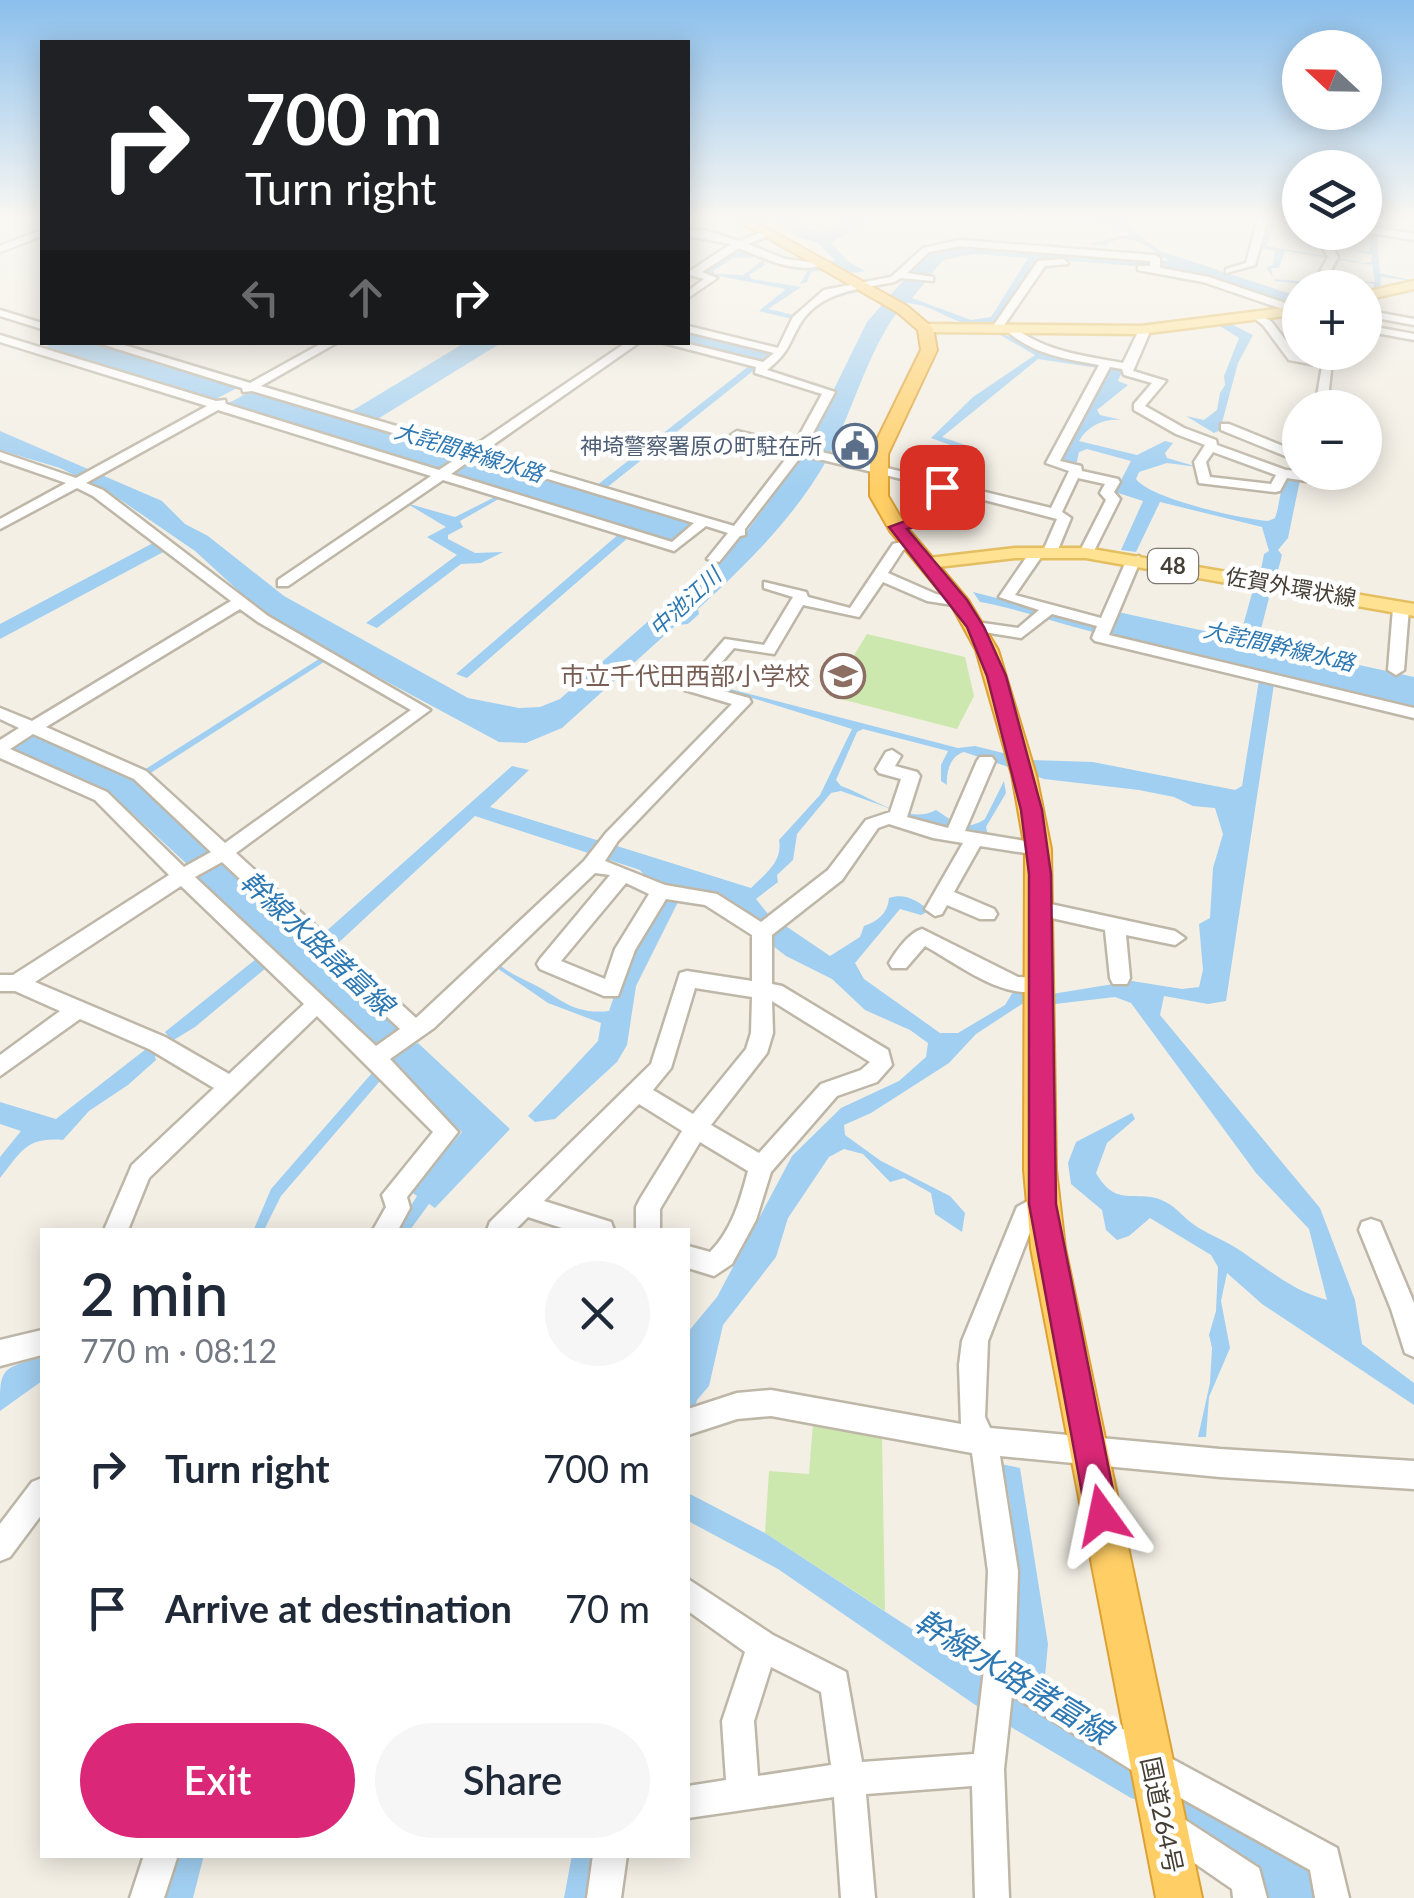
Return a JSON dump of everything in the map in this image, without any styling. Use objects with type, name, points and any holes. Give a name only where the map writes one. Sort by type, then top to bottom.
[{"type":"highway","points":[[876,470],[885,438],[929,350],[925,328],[904,311]]},
{"type":"highway","name":"国道264号","points":[[876,470],[879,496],[897,527],[976,627],[996,676],[1021,765],[1038,849],[1041,909],[1042,1204],[1179,1898]]},
{"type":"main road","points":[[925,328],[1141,330],[1282,314]]},
{"type":"main road","name":"佐賀外環状線","points":[[929,563],[1043,552],[1086,553],[1134,558],[1408,609]]},
{"type":"street","points":[[677,345],[759,365],[782,352],[796,320],[807,311]]},
{"type":"street","points":[[1014,311],[1003,329],[1028,342],[1105,366],[1127,367]]},
{"type":"street","points":[[0,313],[40,325]]},
{"type":"street","points":[[1382,316],[1414,322]]},
{"type":"street","points":[[1258,318],[1267,323],[1293,358],[1328,363],[1324,390]]},
{"type":"street","points":[[690,329],[782,352]]},
{"type":"street","points":[[1141,330],[1143,334],[1127,367],[1128,373],[1160,381],[1138,408],[1180,431],[1212,445],[1282,474],[1275,488],[1204,480],[1200,462],[1212,445],[1225,427],[1230,412]]},
{"type":"street","points":[[1382,331],[1414,337]]},
{"type":"street","points":[[0,338],[216,406],[452,466],[674,547],[704,521]]},
{"type":"street","points":[[36,350],[47,345]]},
{"type":"street","points":[[110,345],[740,532]]},
{"type":"street","points":[[0,525],[327,345]]},
{"type":"street","points":[[283,583],[630,345]]},
{"type":"street","points":[[714,559],[740,532],[798,451],[829,392],[758,371],[759,365]]},
{"type":"street","points":[[1055,513],[1076,469],[1052,463],[1105,366]]},
{"type":"street","points":[[1225,427],[1282,451]]},
{"type":"street","points":[[737,435],[1055,513],[1064,518],[1043,552],[1006,597],[1044,612],[1102,626]]},
{"type":"street","points":[[0,456],[75,482],[122,509],[240,602],[319,654],[422,710],[220,855],[9,983]]},
{"type":"street","points":[[1075,473],[1113,482],[1108,493],[1113,499],[1086,553]]},
{"type":"street","points":[[897,527],[916,522],[942,487]]},
{"type":"street","points":[[798,599],[854,614],[898,546],[910,544]]},
{"type":"street","points":[[1134,558],[1100,638],[1414,713]]},
{"type":"street","points":[[880,575],[932,598],[961,604]]},
{"type":"street","points":[[380,1055],[411,1033],[599,855],[743,702],[695,683],[730,642],[768,652],[801,595],[769,584]]},
{"type":"street","points":[[240,602],[1,747],[101,796],[188,873],[317,1004],[380,1055],[447,1132],[394,1195],[398,1208],[386,1228]]},
{"type":"street","points":[[1396,670],[1408,609]]},
{"type":"street","points":[[976,627],[1021,633],[1044,612]]},
{"type":"street","points":[[0,713],[140,774],[220,855],[411,1033]]},
{"type":"street","points":[[648,1228],[648,1207],[697,1126],[756,1052],[762,1033],[769,927],[835,875],[872,824],[898,814],[911,776],[885,768],[892,756]]},
{"type":"street","points":[[986,761],[939,902],[987,914]]},
{"type":"street","points":[[898,814],[932,832],[961,831],[1038,849]]},
{"type":"street","points":[[599,855],[623,872],[669,893],[710,899],[769,927]]},
{"type":"street","points":[[623,872],[547,964],[610,990],[625,949],[669,893]]},
{"type":"street","points":[[1041,909],[1175,938]]},
{"type":"street","points":[[1115,928],[1120,978]]},
{"type":"street","points":[[899,963],[922,936],[1039,993]]},
{"type":"street","points":[[968,984],[982,967]]},
{"type":"street","points":[[502,1228],[660,1068],[687,979],[776,992],[880,1056],[880,1065],[869,1076],[829,1090],[761,1166],[745,1216],[725,1256],[714,1264],[690,1257]]},
{"type":"street","points":[[9,983],[80,1008],[161,1045],[230,1086]]},
{"type":"street","points":[[117,1228],[140,1172],[317,1004]]},
{"type":"street","points":[[0,1067],[80,1008]]},
{"type":"street","points":[[637,1092],[761,1166]]},
{"type":"street","points":[[992,1898],[988,1769],[999,1670],[1002,1546],[988,1460],[972,1418],[975,1341],[1026,1216],[1042,1204]]},
{"type":"street","points":[[524,1205],[596,1228]]},
{"type":"street","points":[[1372,1230],[1409,1309],[1414,1344]]},
{"type":"street","points":[[0,1352],[40,1343]]},
{"type":"street","points":[[690,1421],[737,1406],[770,1403],[980,1440],[1089,1452],[1414,1475]]},
{"type":"street","points":[[0,1547],[38,1508]]},
{"type":"street","points":[[690,1595],[762,1646],[835,1683],[849,1779],[858,1898]]},
{"type":"street","points":[[743,1794],[738,1721],[762,1646]]},
{"type":"street","points":[[999,1670],[1152,1765],[1325,1860],[1332,1898]]},
{"type":"street","points":[[690,1802],[849,1779],[988,1769]]},
{"type":"street","points":[[1164,1822],[1247,1880],[1250,1898]]},
{"type":"street","points":[[147,1898],[160,1858]]},
{"type":"street","points":[[604,1898],[610,1858]]},
{"type":"green space","points":[[867,634],[965,657],[974,696],[957,729],[829,696]]},
{"type":"green space","points":[[813,1423],[882,1435],[885,1611],[765,1533],[769,1471],[809,1474]]},
{"type":"water","points":[[759,311],[775,311],[794,315],[792,319]]},
{"type":"water","name":"中池江川","points":[[877,311],[899,311],[872,356],[829,456],[770,538],[698,609],[699,614],[688,624],[676,625],[562,728],[526,743],[499,742],[315,643],[254,605],[195,551],[109,492],[60,468],[0,450],[0,431],[162,501],[185,524],[208,536],[284,596],[468,698],[519,708],[540,707],[560,699],[721,557],[747,531],[797,464],[867,322]]},
{"type":"water","points":[[934,311],[971,320],[1006,311],[997,323],[970,324]]},
{"type":"water","points":[[1233,325],[1253,335],[1238,363],[1220,430],[1214,433],[1186,416],[1204,420],[1217,410],[1224,376],[1239,338],[1220,326]]},
{"type":"water","points":[[690,332],[776,353],[762,363],[685,345],[690,345]]},
{"type":"water","points":[[995,332],[1100,365],[1098,368],[1038,359],[942,437],[977,449],[975,454],[931,438],[973,397],[1035,355]]},
{"type":"water","points":[[49,345],[98,345],[239,387],[212,401],[43,349]]},
{"type":"water","points":[[461,345],[498,345],[376,420],[350,412]]},
{"type":"water","points":[[750,365],[758,367],[605,489],[596,486]]},
{"type":"water","points":[[1111,366],[1123,369],[1118,381],[1128,385],[1097,410],[1100,415],[1122,420],[1097,424],[1079,441],[1137,455],[1165,441],[1173,443],[1165,453],[1167,458],[1198,467],[1167,463],[1139,472],[1136,479],[1159,494],[1197,507],[1268,521],[1275,518],[1282,490],[1298,490],[1288,538],[1278,550],[1282,555],[1277,574],[1287,579],[1260,575],[1264,554],[1269,551],[1262,527],[1160,502],[1136,552],[1121,550],[1143,501],[1115,492],[1131,461],[1087,449],[1079,452],[1076,465],[1059,460]]},
{"type":"water","points":[[253,390],[465,453],[441,470],[227,404]]},
{"type":"water","points":[[476,457],[695,522],[672,542],[451,473]]},
{"type":"water","points":[[502,497],[460,521],[463,527],[448,535],[448,539],[475,553],[503,552],[481,563],[461,564],[377,628],[366,623],[457,555],[427,537],[446,527],[406,503],[455,517]]},
{"type":"water","points":[[620,533],[630,536],[467,678],[456,674]]},
{"type":"water","points":[[155,542],[167,550],[0,639],[0,624]]},
{"type":"water","points":[[1254,586],[1271,590],[1259,637],[1241,633]]},
{"type":"water","points":[[973,592],[1111,627],[1118,612],[1414,677],[1414,706],[1108,635],[1096,628],[1093,632],[980,602]]},
{"type":"water","points":[[319,659],[324,662],[149,774],[144,770]]},
{"type":"water","points":[[645,667],[958,748],[975,746],[1031,760],[1093,762],[1235,790],[1242,786],[1259,680],[1274,684],[1226,1001],[1208,1004],[1164,996],[1160,1015],[1320,1208],[1355,1300],[1362,1344],[1414,1383],[1414,1405],[1262,1304],[1227,1273],[1221,1301],[1230,1348],[1209,1397],[1206,1437],[1198,1437],[1210,1383],[1209,1335],[1216,1311],[1218,1267],[1211,1255],[1150,1218],[1129,1236],[1117,1240],[1106,1230],[1102,1210],[1071,1184],[1068,1163],[1076,1142],[1132,1113],[1135,1119],[1107,1143],[1096,1173],[1104,1185],[1121,1195],[1148,1197],[1169,1204],[1198,1227],[1290,1284],[1327,1300],[1309,1229],[1256,1173],[1131,1003],[1115,997],[1055,1004],[1025,1002],[976,1034],[949,1063],[871,1113],[844,1125],[845,1135],[881,1161],[950,1196],[965,1213],[962,1232],[935,1214],[931,1193],[904,1178],[890,1182],[863,1154],[844,1149],[829,1157],[788,1218],[776,1257],[723,1325],[709,1386],[697,1400],[690,1424],[690,1330],[717,1297],[792,1156],[841,1108],[899,1081],[926,1057],[928,1043],[910,1030],[865,1010],[832,979],[786,956],[769,943],[772,932],[713,892],[677,891],[673,898],[678,902],[636,986],[627,1045],[617,1062],[555,1119],[535,1122],[528,1116],[598,1041],[601,1023],[548,1003],[494,966],[497,963],[576,1008],[609,1011],[630,950],[663,898],[640,870],[475,816],[336,945],[323,934],[512,766],[529,770],[490,807],[603,842],[612,850],[617,846],[751,888],[776,861],[779,840],[820,795],[852,729],[759,700],[641,671]],"holes":[[[863,729],[948,751],[941,765],[941,781],[947,785],[950,765],[964,752],[1044,779],[1139,790],[1174,797],[1193,806],[1215,808],[1223,834],[1213,868],[1210,918],[1199,924],[1203,970],[1199,987],[1182,989],[1132,981],[1052,994],[1013,992],[1005,1005],[958,1033],[940,1033],[864,979],[855,963],[900,909],[921,915],[929,911],[920,904],[905,897],[889,898],[884,912],[864,926],[860,937],[830,956],[768,914],[756,899],[778,882],[777,875],[793,860],[797,834],[831,793],[841,791],[886,807],[917,824],[936,828],[946,825],[988,836],[986,827],[1006,793],[1004,781],[985,819],[965,825],[936,810],[925,814],[901,812],[841,786],[836,780],[857,732]]]},
{"type":"water","points":[[32,732],[134,778],[402,1028],[399,1033],[412,1045],[418,1043],[510,1129],[435,1208],[429,1204],[411,1228],[396,1228],[417,1196],[410,1191],[462,1132],[387,1062],[393,1057],[380,1044],[373,1047],[197,876],[204,872],[189,866],[108,791],[9,748]]},
{"type":"water","points":[[256,959],[266,968],[195,1027],[154,1052],[156,1060],[89,1111],[63,1140],[41,1141],[26,1148],[0,1178],[0,1157],[21,1131],[0,1124],[0,1102],[56,1119],[146,1049],[151,1051],[169,1037],[165,1032]]},
{"type":"water","points":[[372,1073],[380,1081],[281,1196],[265,1228],[254,1228],[271,1189]]},
{"type":"water","points":[[40,1358],[40,1382],[0,1411],[2,1378],[18,1364]]},
{"type":"water","points":[[1001,1464],[1020,1468],[1048,1644],[1044,1687],[1008,1662],[1013,1537]]},
{"type":"water","points":[[690,1494],[765,1533],[985,1677],[1315,1868],[1320,1898],[1264,1898],[1177,1811],[1131,1798],[987,1713],[778,1569],[690,1522]]},
{"type":"water","points":[[172,1858],[203,1858],[193,1898],[158,1898]]},
{"type":"water","points":[[571,1858],[600,1858],[595,1898],[564,1898]]},
{"type":"place","name":"神埼警察署原の町駐在所","points":[[855,446]]},
{"type":"place","name":"市立千代田西部小学校","points":[[843,676]]},
{"type":"route","points":[[942,487],[916,522],[897,527],[976,627],[996,676],[1032,810],[1041,909],[1042,1204],[1102,1515]]},
{"type":"water label","name":"大詫間幹線水路","points":[[469,452]]},
{"type":"water label","name":"大詫間幹線水路","points":[[1279,646]]},
{"type":"water label","name":"幹線水路諸富線","points":[[317,943]]},
{"type":"water label","name":"幹線水路諸富線","points":[[1013,1677]]}]
